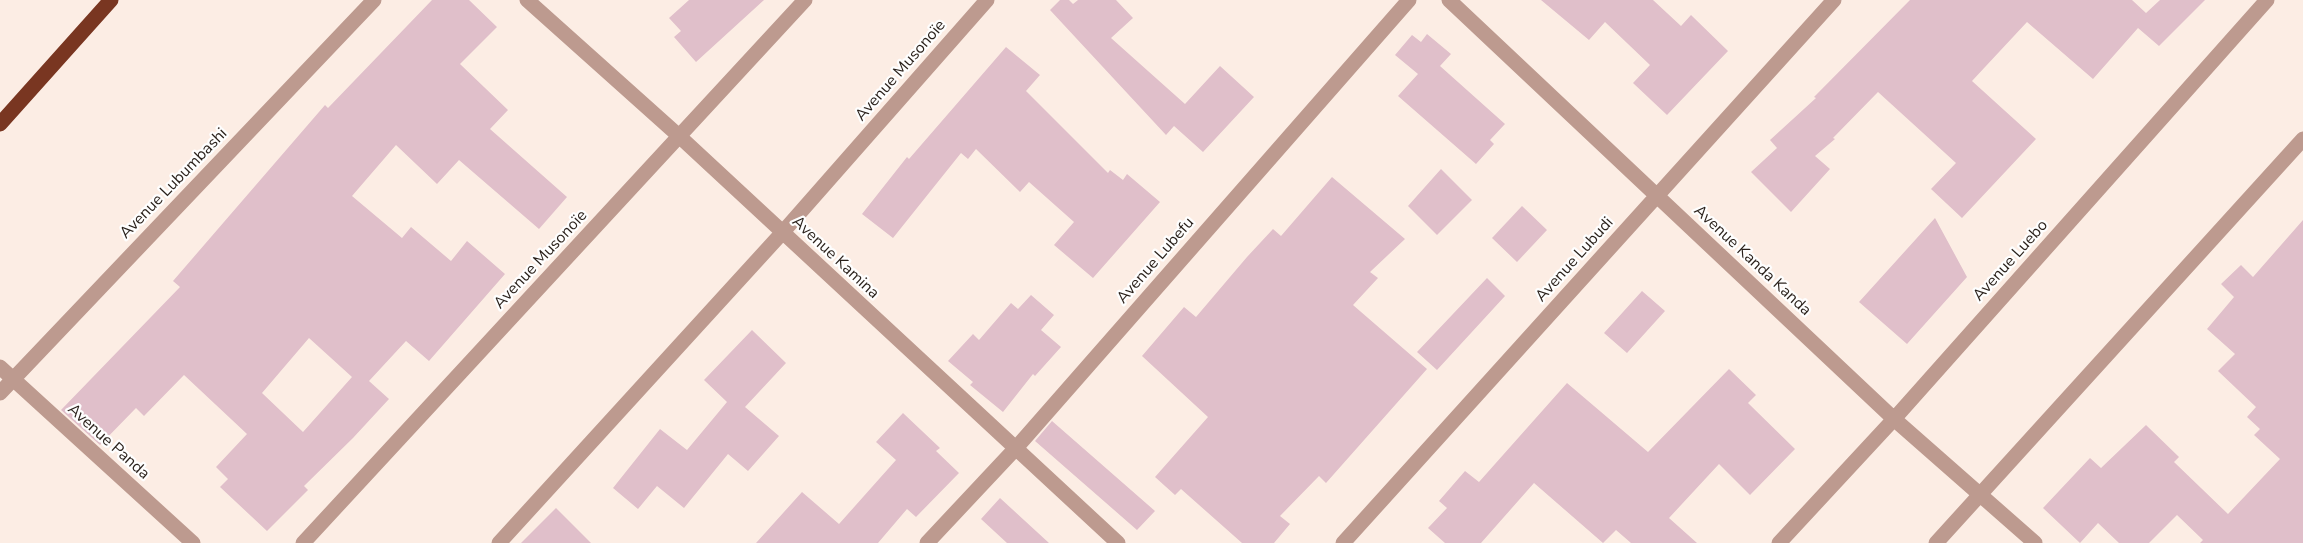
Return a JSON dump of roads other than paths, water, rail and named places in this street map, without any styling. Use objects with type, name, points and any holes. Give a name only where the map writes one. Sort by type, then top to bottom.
[{"type":"highway","points":[[0,124],[111,0]]},
{"type":"street","name":"Avenue Lubumbashi","points":[[0,393],[374,0]]},
{"type":"street","name":"Avenue Kamina","points":[[527,0],[679,136],[1118,543]]},
{"type":"street","name":"Avenue Musonoïe","points":[[303,543],[805,0]]},
{"type":"street","name":"Avenue Musonoïe","points":[[499,543],[782,233],[987,0]]},
{"type":"street","name":"Avenue Lubefu","points":[[927,543],[1016,448],[1409,0]]},
{"type":"street","name":"Avenue Kanda Kanda","points":[[1450,0],[1894,419],[2035,543]]},
{"type":"street","name":"Avenue Lubudi","points":[[1343,543],[1834,0]]},
{"type":"street","name":"Avenue Luebo","points":[[1779,543],[1894,419],[2267,0]]},
{"type":"street","points":[[1936,543],[2303,138]]},
{"type":"street","name":"Avenue Panda","points":[[0,367],[193,543]]}]
